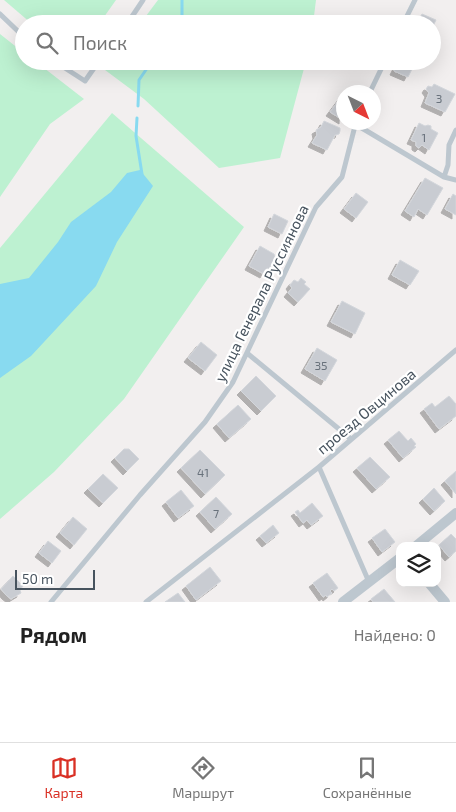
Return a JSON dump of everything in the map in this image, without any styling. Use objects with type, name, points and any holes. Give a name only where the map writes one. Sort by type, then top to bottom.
[{"type":"street","points":[[421,542],[456,512]]},
{"type":"street","points":[[343,602],[396,561]]},
{"type":"street","points":[[432,587],[445,602]]},
{"type":"lane","points":[[133,15],[143,0]]},
{"type":"lane","points":[[408,15],[415,0]]},
{"type":"lane","points":[[0,14],[15,28]]},
{"type":"lane","points":[[68,70],[85,81],[93,70]]},
{"type":"lane","points":[[374,85],[381,70]]},
{"type":"lane","name":"улица Генерала Руссиянова","points":[[51,602],[140,495],[205,422],[233,382],[316,207],[342,177],[354,130]]},
{"type":"lane","points":[[368,130],[444,176],[456,180]]},
{"type":"lane","points":[[444,176],[448,165],[449,145],[456,130]]},
{"type":"lane","name":"проезд Овцинова","points":[[370,582],[319,467],[456,350]]},
{"type":"lane","points":[[246,352],[351,439]]},
{"type":"lane","points":[[146,602],[319,467]]},
{"type":"green space","points":[[4,0],[116,0],[105,15],[22,15]]},
{"type":"green space","points":[[158,0],[316,0],[314,15],[147,15]]},
{"type":"green space","points":[[0,34],[15,46],[15,70],[47,70],[84,99],[50,124],[0,197]]},
{"type":"green space","points":[[105,70],[304,70],[280,158],[219,168],[144,99]]},
{"type":"green space","points":[[112,113],[244,227],[124,399],[54,472],[0,519],[0,248]]},
{"type":"water","points":[[140,170],[153,186],[117,242],[96,286],[31,356],[0,378],[0,284],[29,278],[58,242],[71,222],[111,192],[127,173]]},
{"type":"building","points":[[394,70],[412,70],[408,77]]},
{"type":"building","points":[[434,84],[455,94],[445,112],[425,103],[429,93],[426,89]]},
{"type":"building","points":[[336,104],[336,116],[330,112]]},
{"type":"building","points":[[324,121],[336,126],[336,130],[340,130],[327,150],[312,143],[317,135],[316,130],[321,127]]},
{"type":"building","points":[[419,123],[431,126],[431,129],[438,133],[429,150],[422,145],[419,148],[416,146],[416,142],[411,140]]},
{"type":"building","points":[[425,178],[443,188],[427,215],[418,209],[414,217],[405,211]]},
{"type":"building","points":[[356,193],[368,202],[356,218],[344,209]]},
{"type":"building","points":[[453,194],[456,196],[456,215],[445,209]]},
{"type":"building","points":[[274,214],[288,221],[282,234],[268,227]]},
{"type":"building","points":[[260,246],[274,254],[275,257],[264,274],[249,266]]},
{"type":"building","points":[[400,260],[419,271],[410,285],[392,275]]},
{"type":"building","points":[[301,278],[310,289],[298,302],[288,293],[292,288],[290,285],[294,280],[298,282]]},
{"type":"building","points":[[342,301],[365,313],[355,334],[331,322]]},
{"type":"building","points":[[201,342],[217,355],[205,371],[188,358]]},
{"type":"building","points":[[317,348],[337,360],[325,381],[305,369]]},
{"type":"building","points":[[256,376],[276,396],[261,411],[241,391]]},
{"type":"building","points":[[449,396],[456,404],[456,416],[439,429],[424,409],[432,403],[435,407]]},
{"type":"building","points":[[238,405],[251,419],[229,438],[217,424]]},
{"type":"building","points":[[399,431],[408,441],[411,438],[416,444],[414,446],[416,447],[403,458],[388,440]]},
{"type":"building","points":[[124,449],[129,449],[139,459],[127,471],[115,458]]},
{"type":"building","points":[[200,450],[225,475],[205,494],[181,468]]},
{"type":"building","points":[[370,457],[390,477],[376,489],[357,468]]},
{"type":"building","points":[[456,471],[456,494],[445,481]]},
{"type":"building","points":[[103,474],[118,488],[103,503],[88,489]]},
{"type":"building","points":[[434,488],[445,501],[434,511],[423,499]]},
{"type":"building","points":[[181,490],[194,506],[178,518],[166,502]]},
{"type":"building","points":[[216,497],[232,514],[215,529],[200,512]]},
{"type":"building","points":[[312,503],[323,516],[311,525],[307,520],[303,523],[295,512],[298,510],[300,513]]},
{"type":"building","points":[[73,517],[87,529],[74,545],[60,533]]},
{"type":"building","points":[[273,525],[279,533],[266,543],[260,536]]},
{"type":"building","points":[[385,529],[395,542],[382,552],[372,538]]},
{"type":"building","points":[[451,534],[456,539],[456,551],[449,557],[441,547],[441,543]]},
{"type":"building","points":[[48,541],[61,551],[52,563],[39,553]]},
{"type":"building","points":[[210,567],[221,581],[196,600],[186,586]]},
{"type":"building","points":[[327,573],[338,588],[334,591],[332,589],[330,591],[332,593],[327,597],[326,595],[323,597],[313,583]]},
{"type":"building","points":[[13,576],[23,586],[20,590],[21,593],[11,599],[1,589]]},
{"type":"building","points":[[384,589],[395,602],[373,602],[371,599]]},
{"type":"building","points":[[178,593],[185,602],[165,602]]},
{"type":"waterway","points":[[182,0],[182,15]]},
{"type":"waterway","points":[[138,106],[139,80],[146,70]]},
{"type":"waterway","points":[[137,118],[136,136],[142,174]]}]
